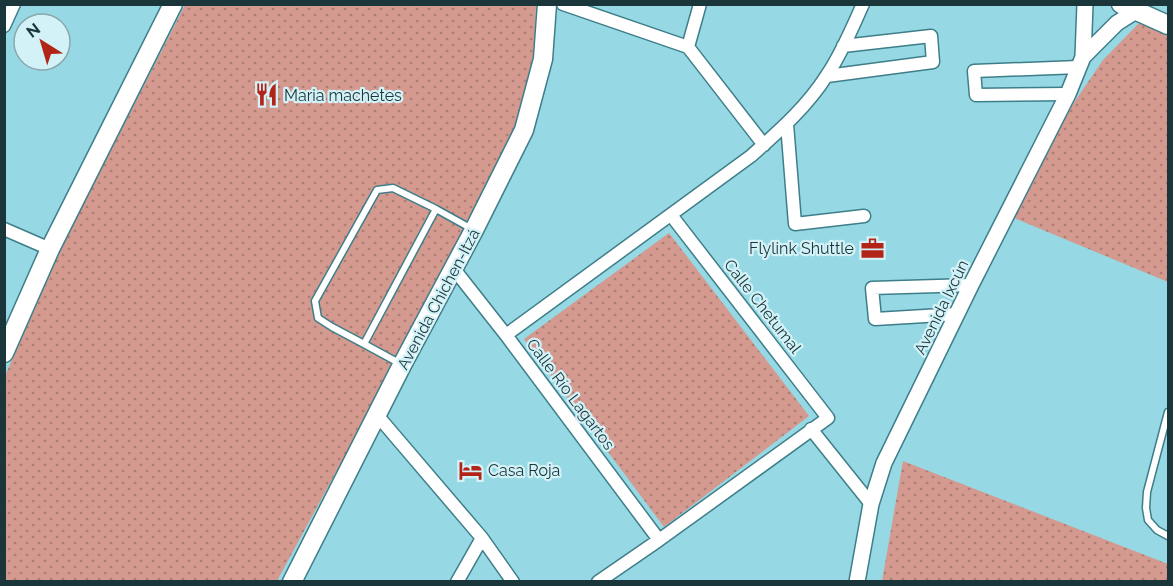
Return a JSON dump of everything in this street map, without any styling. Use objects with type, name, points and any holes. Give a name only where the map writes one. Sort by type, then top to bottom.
[{"type":"main road","points":[[4,353],[50,249],[173,4]]},
{"type":"main road","name":"Avenida Chichen-Itzá","points":[[292,582],[524,130],[543,59],[547,4]]},
{"type":"main road","points":[[1128,8],[1168,25]]},
{"type":"street","points":[[4,26],[14,4]]},
{"type":"street","points":[[563,4],[688,47],[764,145]]},
{"type":"street","points":[[688,47],[699,4]]},
{"type":"street","points":[[506,335],[751,156],[787,124],[827,76],[863,4]]},
{"type":"street","name":"Avenida Ixcún","points":[[857,582],[871,504],[884,463],[1068,94],[1081,62],[1085,4]]},
{"type":"street","name":"Avenida Ixcún","points":[[1081,62],[1128,8]]},
{"type":"street","points":[[827,76],[933,62],[931,36],[843,46]]},
{"type":"street","points":[[1068,94],[976,95],[974,71],[1081,62]]},
{"type":"street","points":[[787,124],[795,224],[864,216]]},
{"type":"street","name":"Calle Chetumal","points":[[671,215],[828,418],[811,429]]},
{"type":"street","points":[[4,229],[50,249]]},
{"type":"street","name":"Calle Río Lagartos","points":[[454,269],[659,540]]},
{"type":"street","points":[[958,314],[874,319],[872,288],[971,285]]},
{"type":"street","points":[[377,416],[482,538],[513,582]]},
{"type":"street","points":[[598,582],[811,429],[871,504]]},
{"type":"street","points":[[457,582],[482,538]]},
{"type":"lane","points":[[402,365],[318,318],[315,301],[377,190],[393,188],[474,230]]},
{"type":"lane","points":[[364,344],[436,209]]},
{"type":"lane","points":[[1168,412],[1147,492],[1146,508],[1148,520],[1157,531],[1168,536]]},
{"type":"shaded area","points":[[185,5],[536,5],[534,52],[517,127],[396,361],[277,581],[5,582],[5,376],[59,252]]},
{"type":"shaded area","points":[[1144,18],[1168,31],[1168,282],[1014,218],[1071,107],[1103,60]]},
{"type":"shaded area","points":[[669,233],[809,416],[664,527],[524,339]]},
{"type":"shaded area","points":[[903,461],[1168,564],[1168,581],[882,581]]},
{"type":"building","name":"Flylink Shuttle","points":[[877,239],[877,255],[866,257],[867,241]]},
{"type":"place","name":"Maria machetes","points":[[266,95]]},
{"type":"place","name":"Flylink Shuttle","points":[[872,248]]},
{"type":"place","name":"Casa Roja","points":[[470,470]]}]
